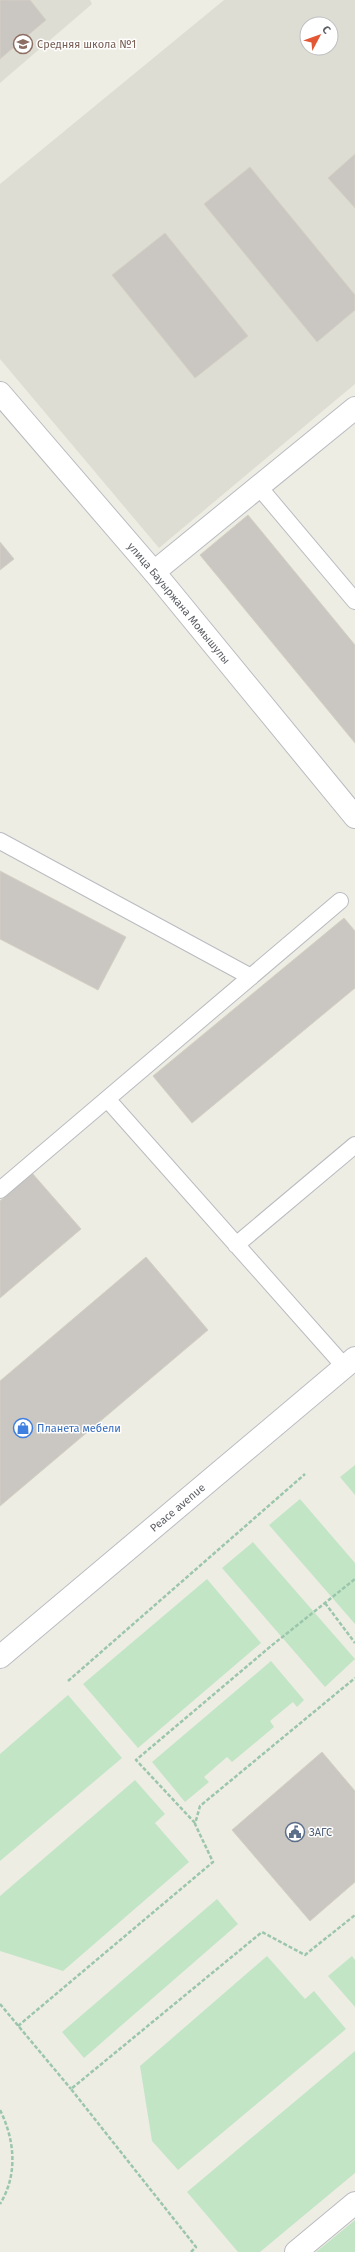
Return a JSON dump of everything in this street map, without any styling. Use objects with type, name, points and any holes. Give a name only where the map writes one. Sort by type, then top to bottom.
[{"type":"street","name":"улица Бауыржана Момышулы","points":[[0,393],[154,572],[355,817]]},
{"type":"street","points":[[154,572],[355,408]]},
{"type":"street","name":"Peace avenue","points":[[0,1657],[350,1362]]},
{"type":"street","points":[[296,2252],[355,2203]]},
{"type":"lane","points":[[258,487],[355,601]]},
{"type":"lane","points":[[0,841],[251,977]]},
{"type":"lane","points":[[0,1190],[108,1100],[340,901]]},
{"type":"lane","points":[[108,1100],[236,1245],[350,1362]]},
{"type":"lane","points":[[236,1245],[355,1145]]},
{"type":"path","points":[[68,1681],[305,1474]]},
{"type":"path","points":[[18,2026],[212,1862],[195,1824],[136,1760],[355,1579]]},
{"type":"path","points":[[325,1603],[355,1643]]},
{"type":"path","points":[[195,1824],[200,1806],[355,1678]]},
{"type":"path","points":[[71,2089],[262,1932],[304,1955],[355,1915]]},
{"type":"path","points":[[0,2004],[71,2089],[196,2247],[191,2252]]},
{"type":"path","points":[[0,2110],[9,2129],[13,2162],[6,2194],[0,2204]]},
{"type":"shaded area","name":"Средняя школа №1","points":[[0,0],[90,0],[92,4],[0,83]]},
{"type":"shaded area","points":[[224,0],[355,0],[355,384],[159,548],[0,359],[0,184]]},
{"type":"green space","points":[[355,1465],[355,1495],[340,1477]]},
{"type":"green space","points":[[300,1499],[355,1563],[355,1624],[269,1525]]},
{"type":"green space","points":[[253,1542],[355,1659],[325,1687],[222,1568]]},
{"type":"green space","points":[[207,1579],[261,1643],[138,1748],[83,1684]]},
{"type":"green space","points":[[271,1661],[304,1700],[297,1707],[293,1702],[270,1721],[274,1727],[232,1762],[227,1757],[204,1777],[209,1782],[185,1802],[152,1762]]},
{"type":"green space","points":[[68,1695],[122,1758],[0,1861],[0,1754]]},
{"type":"green space","points":[[135,1780],[165,1814],[155,1823],[189,1862],[63,1971],[0,1951],[0,1896]]},
{"type":"green space","points":[[217,1899],[238,1924],[84,2058],[62,2032]]},
{"type":"green space","points":[[267,1956],[305,1999],[314,1991],[346,2029],[178,2170],[152,2141],[140,2066]]},
{"type":"green space","points":[[352,1956],[355,1960],[355,2007],[328,1976]]},
{"type":"green space","points":[[355,2051],[355,2173],[260,2252],[238,2252],[187,2192]]},
{"type":"green space","points":[[355,2220],[355,2252],[316,2252]]},
{"type":"building","points":[[0,0],[30,0],[46,20],[0,59]]},
{"type":"building","points":[[355,154],[355,208],[328,178]]},
{"type":"building","points":[[250,167],[355,295],[355,310],[317,342],[204,204]]},
{"type":"building","points":[[165,233],[248,336],[195,378],[112,275]]},
{"type":"building","points":[[248,515],[355,645],[355,743],[200,555]]},
{"type":"building","points":[[0,542],[14,559],[0,570]]},
{"type":"building","points":[[0,871],[126,937],[98,990],[0,939]]},
{"type":"building","points":[[344,918],[355,931],[355,988],[192,1123],[153,1076]]},
{"type":"building","points":[[32,1173],[81,1229],[0,1298],[0,1201]]},
{"type":"building","points":[[146,1257],[208,1330],[0,1506],[0,1381]]},
{"type":"building","points":[[322,1752],[355,1791],[355,1882],[310,1921],[232,1830]]},
{"type":"place","name":"Средняя школа №1","points":[[23,44]]},
{"type":"place","name":"Планета мебели","points":[[23,1428]]},
{"type":"place","name":"ЗАГС","points":[[295,1832]]}]
